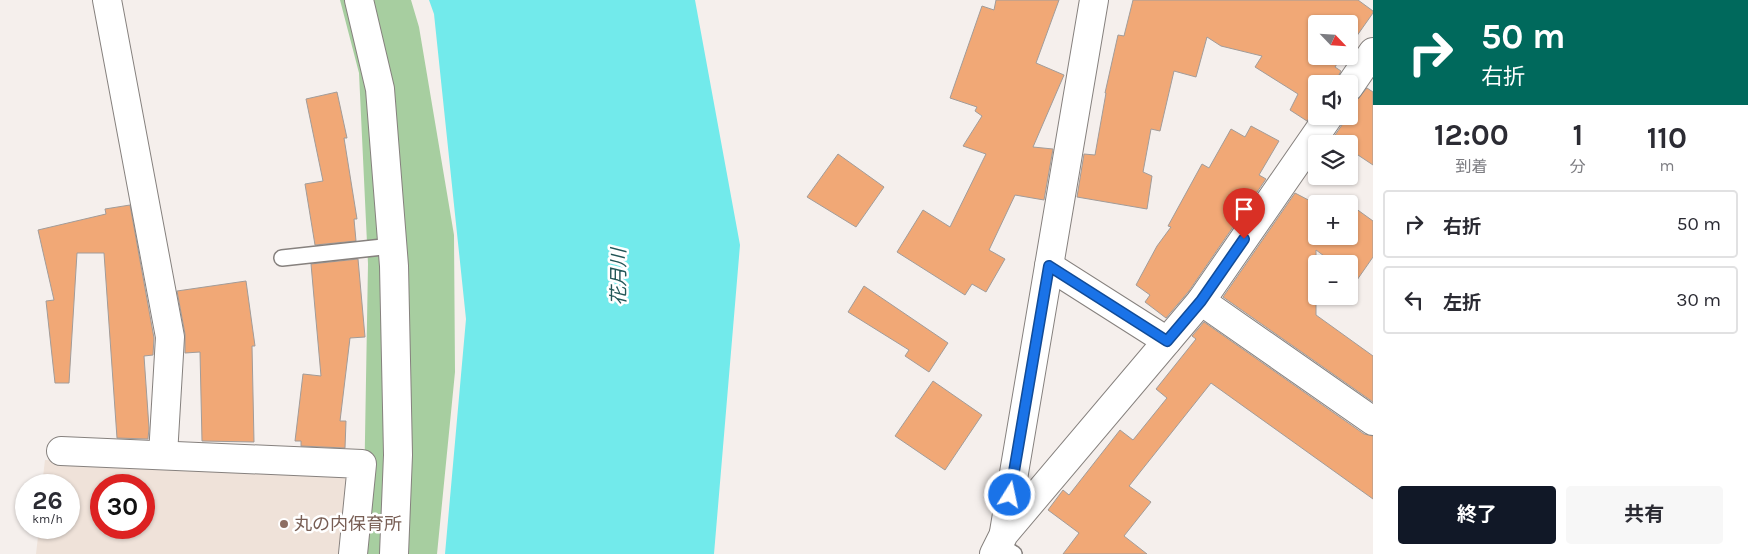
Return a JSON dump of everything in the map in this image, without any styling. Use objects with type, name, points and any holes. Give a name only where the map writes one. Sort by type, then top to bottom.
[{"type":"street","points":[[107,0],[170,337],[163,455]]},
{"type":"street","points":[[359,0],[380,89],[392,246],[398,454],[394,554]]},
{"type":"street","points":[[1003,546],[1094,0]]},
{"type":"street","points":[[1357,75],[1373,52]]},
{"type":"street","points":[[1003,546],[1201,301],[1323,125]]},
{"type":"street","points":[[1049,266],[1167,341]]},
{"type":"street","points":[[1201,301],[1373,421]]},
{"type":"street","points":[[62,452],[362,464],[353,554]]},
{"type":"lane","points":[[282,258],[392,246]]},
{"type":"shaded area","points":[[45,460],[352,473],[345,554],[36,554],[38,539],[80,539],[80,474],[43,474]]},
{"type":"green space","points":[[340,0],[411,0],[419,27],[454,235],[455,372],[437,554],[363,554],[368,264],[359,73]]},
{"type":"water","name":"花月川","points":[[429,0],[695,0],[740,245],[714,554],[445,554],[466,319],[434,14]]},
{"type":"building","points":[[996,0],[1059,0],[1036,63],[1064,75],[1033,147],[1053,149],[1044,200],[1015,195],[989,250],[1005,259],[986,292],[972,284],[965,295],[897,252],[923,210],[950,227],[986,154],[963,146],[982,116],[975,111],[977,107],[950,98],[982,6],[994,10]]},
{"type":"building","points":[[1133,0],[1358,0],[1373,11],[1358,34],[1358,15],[1308,15],[1308,65],[1336,65],[1335,67],[1341,71],[1339,75],[1308,75],[1307,121],[1290,110],[1298,94],[1255,67],[1262,56],[1221,46],[1207,37],[1196,77],[1174,71],[1160,131],[1151,129],[1143,172],[1152,176],[1147,209],[1077,197],[1084,154],[1095,155],[1105,93],[1118,35],[1124,36]]},
{"type":"building","points":[[1367,88],[1373,92],[1373,165],[1358,155],[1358,135],[1335,135],[1342,125],[1358,125],[1358,99]]},
{"type":"building","points":[[337,92],[347,138],[344,138],[357,219],[354,219],[356,241],[315,245],[305,184],[323,181],[306,99]]},
{"type":"building","points":[[1251,126],[1279,141],[1259,175],[1266,179],[1189,291],[1166,318],[1145,302],[1150,295],[1136,285],[1157,246],[1171,227],[1168,226],[1202,164],[1209,168],[1231,129],[1245,137]]},
{"type":"building","points":[[838,154],[884,187],[856,227],[807,197]]},
{"type":"building","points":[[1295,193],[1308,200],[1308,245],[1358,245],[1358,210],[1373,221],[1373,257],[1358,279],[1358,255],[1323,255],[1316,250],[1316,255],[1308,255],[1308,305],[1316,305],[1316,315],[1373,356],[1373,402],[1223,297]]},
{"type":"building","points":[[130,205],[154,338],[153,355],[144,356],[149,428],[148,439],[117,438],[104,253],[77,253],[69,383],[55,383],[46,301],[54,300],[38,230],[106,214],[105,209]]},
{"type":"building","points":[[358,259],[365,337],[350,338],[340,421],[346,421],[345,448],[301,446],[301,441],[295,441],[303,374],[321,376],[311,264]]},
{"type":"building","points":[[246,281],[255,346],[252,346],[254,442],[202,441],[200,352],[185,353],[185,334],[177,291]]},
{"type":"building","points":[[864,286],[948,343],[929,372],[905,356],[909,350],[848,312]]},
{"type":"building","points":[[1204,322],[1364,434],[1373,436],[1373,499],[1211,383],[1129,486],[1151,502],[1124,536],[1147,554],[1063,554],[1079,533],[1048,510],[1063,490],[1069,495],[1120,430],[1133,440],[1167,398],[1156,389],[1196,339],[1192,336]]},
{"type":"building","points":[[933,381],[982,415],[945,470],[895,436]]},
{"type":"place","name":"丸の内保育所","points":[[284,524]]},
{"type":"route","points":[[1010,495],[1049,266],[1167,341],[1201,301],[1244,239]]}]
